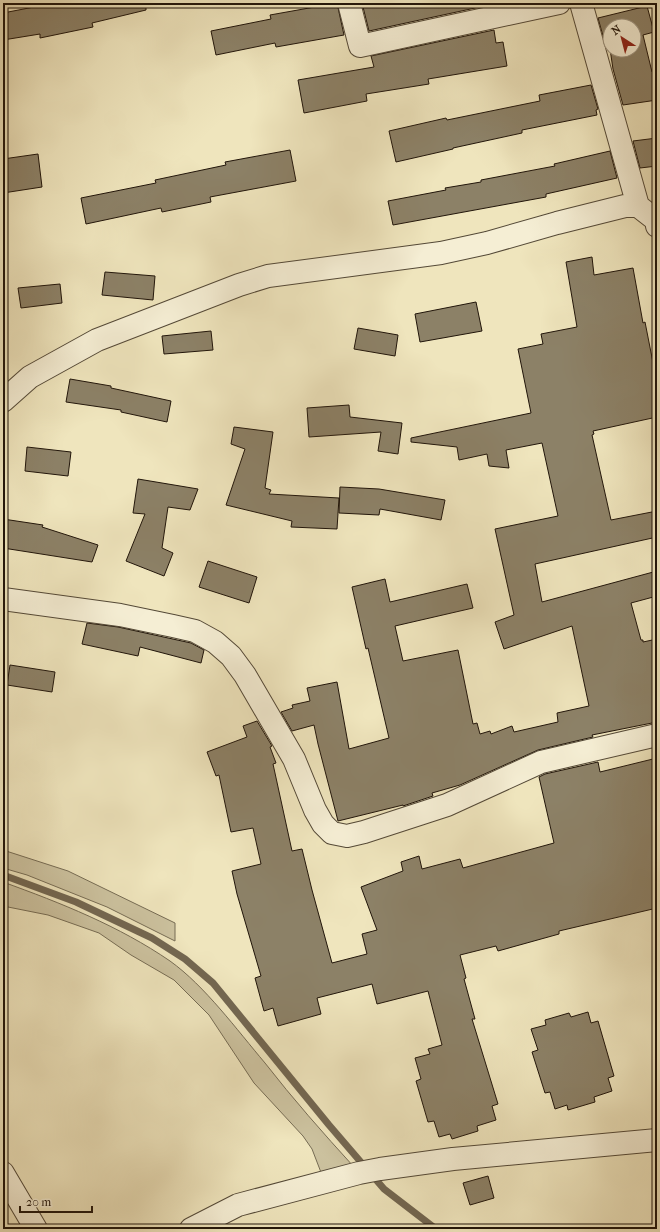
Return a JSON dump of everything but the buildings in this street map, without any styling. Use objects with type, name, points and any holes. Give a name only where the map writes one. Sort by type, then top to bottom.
[{"type":"street","points":[[349,3],[360,46],[559,3]]},
{"type":"street","points":[[581,3],[638,206],[656,220],[657,226]]},
{"type":"street","points":[[3,401],[30,377],[97,340],[239,285],[268,276],[441,253],[487,243],[557,222],[625,206],[638,206]]},
{"type":"street","points":[[3,599],[120,615],[195,631],[215,642],[231,656],[245,675],[294,759],[315,810],[323,824],[332,833],[347,836],[364,832],[447,805],[541,762],[657,735]]},
{"type":"street","points":[[191,1229],[238,1205],[369,1171],[453,1159],[657,1140]]},
{"type":"street","points":[[3,1173],[36,1229]]},
{"type":"shaded area","points":[[3,850],[68,871],[175,923],[175,941],[107,907],[27,875],[3,868]]},
{"type":"shaded area","points":[[3,882],[68,907],[110,926],[151,948],[183,971],[220,1009],[297,1103],[354,1167],[322,1175],[312,1149],[303,1136],[254,1083],[209,1015],[174,980],[131,955],[99,933],[48,915],[3,906]]},
{"type":"waterway","points":[[3,875],[76,902],[152,938],[185,959],[213,983],[329,1125],[384,1189],[436,1229]]}]
